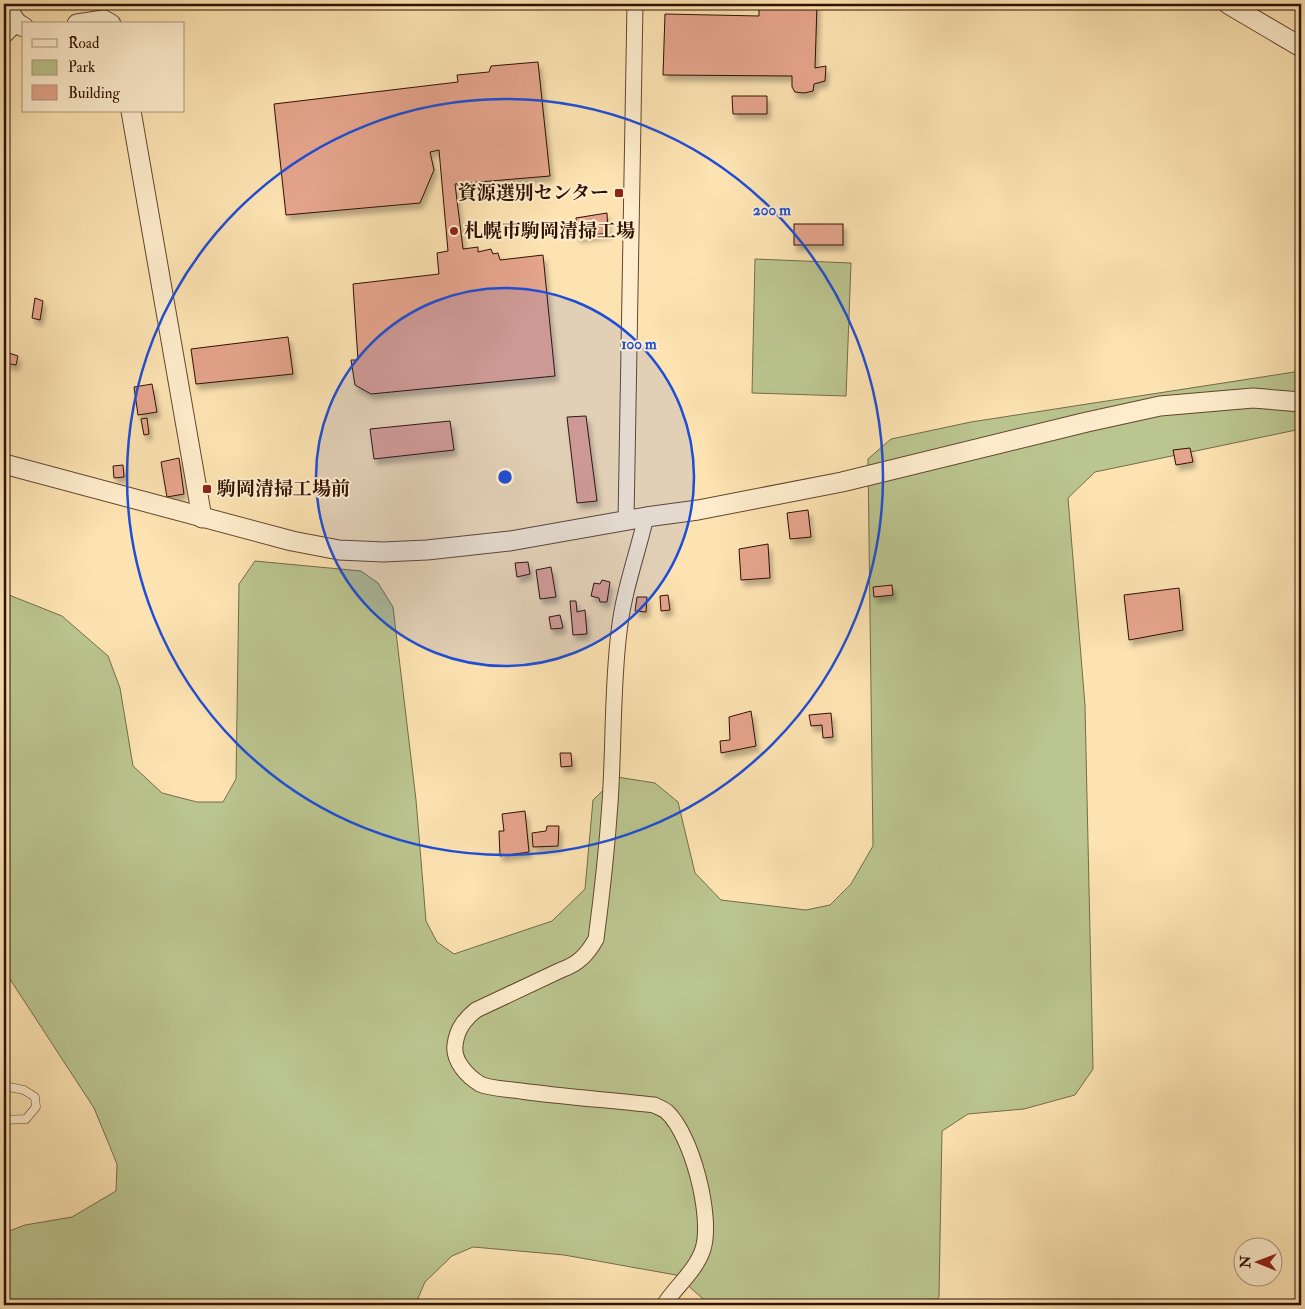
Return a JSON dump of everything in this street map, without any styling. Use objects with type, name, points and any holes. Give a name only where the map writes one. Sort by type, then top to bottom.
[{"type":"street","points":[[9,4],[15,29]]},
{"type":"street","points":[[626,520],[635,4]]},
{"type":"street","points":[[1228,4],[1301,47]]},
{"type":"street","points":[[90,22],[104,20],[108,22]]},
{"type":"street","points":[[131,112],[202,518]]},
{"type":"street","points":[[4,464],[292,542],[339,550],[383,552],[427,550],[510,541],[626,520],[698,510],[842,482],[1078,424],[1160,406],[1253,398],[1301,402]]},
{"type":"street","points":[[646,517],[623,605],[618,632],[610,804],[596,939],[592,947],[576,965],[476,1010],[459,1029],[454,1050],[456,1060],[469,1076],[482,1084],[558,1096],[654,1105],[667,1112],[691,1150],[700,1188],[706,1231],[703,1250],[695,1266],[664,1305]]},
{"type":"lane","points":[[4,1086],[24,1090],[35,1097],[36,1106],[26,1119],[4,1120]]},
{"type":"green space","points":[[755,259],[851,263],[846,396],[752,393]]},
{"type":"green space","points":[[1301,371],[1301,429],[1095,472],[1068,498],[1085,705],[1093,1069],[1075,1095],[1024,1109],[968,1114],[942,1131],[939,1297],[933,1305],[710,1305],[676,1275],[564,1255],[473,1247],[452,1256],[425,1282],[415,1305],[4,1305],[4,1233],[25,1225],[72,1217],[116,1191],[117,1164],[94,1108],[4,970],[4,593],[62,616],[108,656],[120,688],[133,766],[162,793],[197,802],[223,802],[236,779],[239,584],[255,561],[361,571],[378,583],[393,607],[416,800],[426,921],[437,942],[454,954],[552,921],[585,889],[593,800],[617,777],[655,783],[678,802],[695,873],[721,900],[806,910],[830,905],[851,884],[873,846],[868,459],[891,439],[971,422]]},
{"type":"building","points":[[759,4],[817,4],[815,68],[826,66],[825,81],[814,84],[813,91],[795,92],[792,87],[792,76],[663,75],[665,14],[759,16]]},
{"type":"building","name":"札幌市駒岡清掃工場","points":[[538,62],[550,176],[455,184],[463,249],[478,247],[478,252],[491,249],[493,254],[498,253],[500,260],[543,255],[555,376],[371,394],[355,385],[351,360],[358,360],[353,284],[439,274],[437,253],[448,251],[439,150],[430,152],[434,170],[420,203],[286,215],[274,104],[458,82],[457,75],[489,72],[491,66]]},
{"type":"building","points":[[732,96],[767,96],[767,114],[733,114]]},
{"type":"building","points":[[607,213],[608,233],[577,237],[576,218]]},
{"type":"building","points":[[794,224],[843,224],[843,245],[794,245]]},
{"type":"building","points":[[35,298],[43,301],[40,320],[32,318]]},
{"type":"building","points":[[288,337],[293,374],[196,384],[191,349]]},
{"type":"building","points":[[9,353],[18,356],[16,365],[5,363]]},
{"type":"building","points":[[152,384],[157,412],[138,415],[134,387]]},
{"type":"building","points":[[586,416],[597,501],[577,503],[567,417]]},
{"type":"building","points":[[147,418],[149,434],[144,435],[141,419]]},
{"type":"building","points":[[450,421],[454,450],[374,459],[370,429]]},
{"type":"building","points":[[1190,448],[1193,462],[1176,465],[1173,450]]},
{"type":"building","points":[[179,458],[184,494],[167,497],[161,462]]},
{"type":"building","points":[[123,465],[124,477],[114,478],[113,466]]},
{"type":"building","points":[[808,510],[811,537],[790,539],[787,513]]},
{"type":"building","points":[[768,544],[770,578],[741,580],[739,549]]},
{"type":"building","points":[[528,562],[530,574],[517,577],[515,563]]},
{"type":"building","points":[[551,567],[556,597],[540,599],[536,570]]},
{"type":"building","points":[[602,580],[610,582],[607,602],[600,602],[599,598],[591,596],[594,583],[600,584]]},
{"type":"building","points":[[892,585],[893,595],[874,597],[873,587]]},
{"type":"building","points":[[1179,588],[1183,630],[1129,640],[1124,595]]},
{"type":"building","points":[[668,595],[670,610],[661,611],[660,596]]},
{"type":"building","points":[[637,597],[647,597],[646,612],[635,611]]},
{"type":"building","points":[[570,601],[576,601],[577,612],[585,610],[587,634],[573,635]]},
{"type":"building","points":[[560,615],[563,628],[551,629],[549,617]]},
{"type":"building","points":[[751,711],[756,746],[721,753],[720,741],[730,740],[729,717]]},
{"type":"building","points":[[831,713],[833,737],[823,738],[822,725],[811,726],[809,715]]},
{"type":"building","points":[[560,753],[571,753],[572,766],[561,767]]},
{"type":"building","points":[[525,811],[529,852],[500,856],[499,831],[504,831],[502,814]]},
{"type":"building","points":[[547,826],[559,826],[558,846],[533,847],[532,833],[546,831]]},
{"type":"place","name":"資源選別センター","points":[[619,193]]},
{"type":"place","name":"札幌市駒岡清掃工場","points":[[454,231]]},
{"type":"place","name":"駒岡清掃工場前","points":[[207,489]]}]
